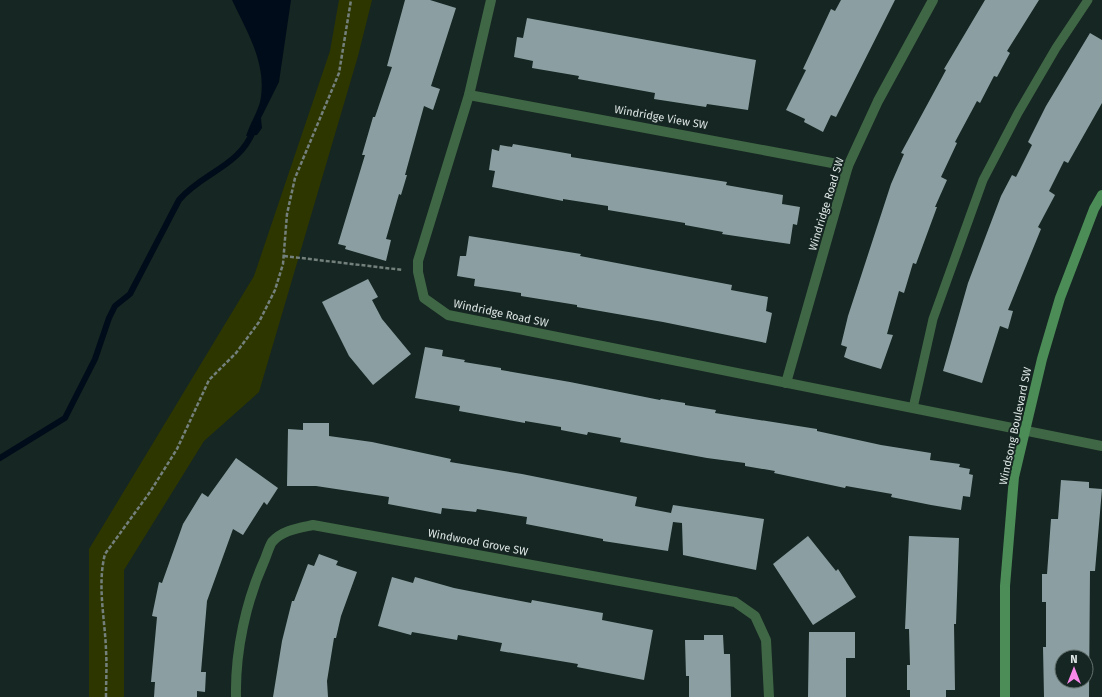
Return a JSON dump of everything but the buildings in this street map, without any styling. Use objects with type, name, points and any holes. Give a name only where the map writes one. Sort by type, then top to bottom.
[{"type":"street","name":"Windridge Road SW","points":[[491,0],[469,95],[418,260],[418,272],[424,298],[448,314],[1102,446]]},
{"type":"street","name":"Windridge Road SW","points":[[786,383],[848,166],[878,101],[934,0]]},
{"type":"street","name":"Windridge View SW","points":[[469,95],[848,166]]},
{"type":"street","name":"Windsong Boulevard SW","points":[[1004,697],[1005,586],[1014,477],[1042,359],[1060,298],[1094,209],[1102,195]]},
{"type":"street","name":"Windwood Grove SW","points":[[236,697],[240,645],[258,574],[272,542],[288,530],[314,525],[735,602],[754,616],[766,640],[768,697]]},
{"type":"lane","points":[[913,408],[933,319],[983,180],[1018,113],[1056,48],[1088,0]]},
{"type":"path","points":[[106,697],[106,651],[102,594],[102,565],[105,554],[150,492],[177,449],[209,380],[236,353],[259,322],[275,290],[284,256],[287,214],[294,178],[339,73],[351,0]]},
{"type":"path","points":[[284,256],[418,272]]},
{"type":"green space","points":[[339,0],[372,0],[358,56],[259,392],[204,441],[124,570],[124,697],[89,697],[89,549],[254,276],[330,51]]},
{"type":"water","points":[[232,0],[291,0],[279,82],[261,118],[262,128],[257,135],[246,136],[260,102],[262,88],[259,62],[250,37]]},
{"type":"waterway","points":[[0,458],[65,418],[95,359],[109,318],[115,306],[130,294],[179,200],[199,182],[230,161],[240,152],[248,142],[254,129]]}]
